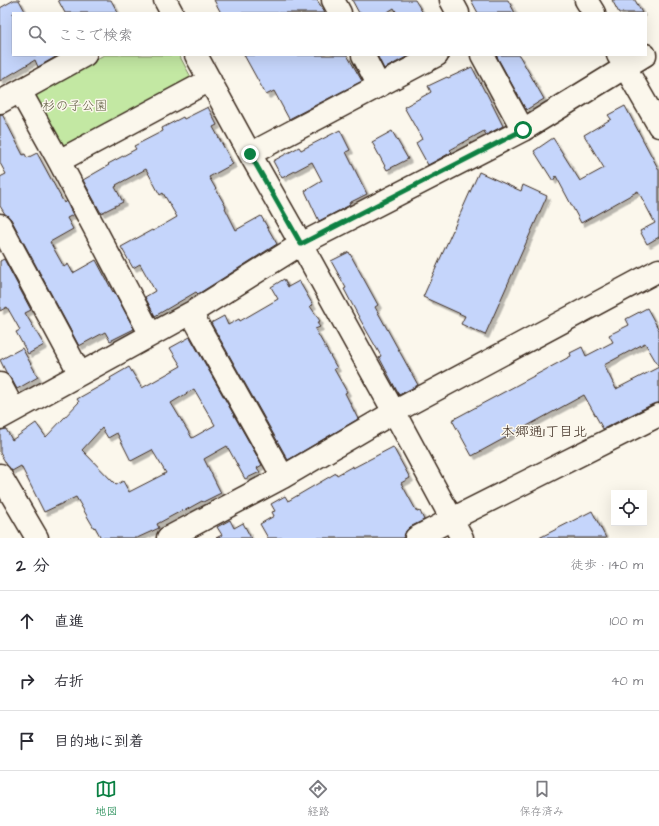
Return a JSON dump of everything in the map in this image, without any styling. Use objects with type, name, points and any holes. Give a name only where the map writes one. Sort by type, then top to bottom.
[{"type":"street","points":[[333,0],[339,12]]},
{"type":"street","points":[[451,0],[457,12]]},
{"type":"street","points":[[586,0],[593,12]]},
{"type":"street","points":[[647,54],[659,47]]},
{"type":"street","points":[[0,102],[83,56]]},
{"type":"street","points":[[197,56],[394,412],[462,538]]},
{"type":"street","points":[[364,56],[379,86]]},
{"type":"street","points":[[250,154],[435,56]]},
{"type":"street","points":[[483,56],[523,130]]},
{"type":"street","points":[[0,384],[7,414],[191,313],[301,244],[523,130],[621,61],[641,56]]},
{"type":"street","points":[[621,61],[659,126]]},
{"type":"street","points":[[59,161],[210,80]]},
{"type":"street","points":[[20,91],[59,161],[151,335]]},
{"type":"street","points":[[0,225],[80,374]]},
{"type":"street","points":[[168,538],[283,477],[394,412],[659,270]]},
{"type":"street","points":[[191,313],[283,477]]},
{"type":"street","points":[[416,538],[659,415]]},
{"type":"street","points":[[0,475],[37,538]]},
{"type":"green space","name":"杉の子公園","points":[[102,56],[180,56],[192,79],[61,148],[34,97],[36,91]]},
{"type":"building","points":[[14,0],[19,0],[25,12],[12,12],[12,56],[57,56],[38,67],[35,60],[0,81],[0,8]]},
{"type":"building","points":[[58,0],[111,0],[117,12],[64,12]]},
{"type":"building","points":[[214,0],[317,0],[324,12],[220,12]]},
{"type":"building","points":[[352,0],[415,0],[422,12],[396,12],[394,8],[388,12],[358,12]]},
{"type":"building","points":[[471,0],[508,0],[514,12],[477,12]]},
{"type":"building","points":[[612,0],[635,0],[641,12],[618,12]]},
{"type":"building","points":[[245,56],[348,56],[362,81],[289,119],[274,91],[266,95]]},
{"type":"building","points":[[378,56],[408,56],[384,69]]},
{"type":"building","points":[[497,56],[520,56],[544,99],[526,110]]},
{"type":"building","points":[[472,67],[503,126],[486,135],[484,131],[450,150],[452,152],[428,165],[416,143],[422,139],[404,107],[431,92],[428,86]]},
{"type":"building","points":[[625,106],[659,170],[659,237],[647,244],[640,231],[655,223],[638,191],[581,223],[556,176],[553,181],[534,151],[553,138],[580,181],[604,168],[584,135],[611,119],[608,115]]},
{"type":"building","points":[[208,107],[217,125],[213,127],[233,164],[209,177],[226,207],[225,208],[236,230],[261,216],[277,244],[198,294],[196,292],[155,316],[145,297],[155,291],[140,264],[133,268],[121,247],[177,217],[163,193],[160,195],[146,169],[116,185],[117,186],[115,187],[123,202],[101,213],[83,180],[136,149],[134,146],[163,131],[162,128],[183,117],[184,119]]},
{"type":"building","points":[[0,114],[2,114],[23,155],[25,154],[27,158],[37,153],[64,203],[66,201],[73,215],[67,218],[73,229],[50,242],[64,267],[68,264],[73,273],[96,260],[134,329],[110,341],[105,332],[79,346],[11,219],[5,214],[0,206],[0,177],[6,174],[0,163]]},
{"type":"building","points":[[340,130],[350,150],[346,152],[367,194],[349,203],[350,205],[319,221],[305,191],[322,181],[312,162],[282,178],[273,161],[299,147],[301,150]]},
{"type":"building","points":[[392,131],[408,159],[387,170],[372,142]]},
{"type":"building","points":[[479,172],[521,191],[523,185],[547,196],[485,335],[461,324],[465,316],[423,297]]},
{"type":"building","points":[[349,252],[378,305],[375,307],[418,385],[399,395],[379,357],[381,356],[344,289],[346,288],[331,261]]},
{"type":"building","points":[[4,259],[31,310],[25,313],[44,345],[28,354],[16,332],[20,330],[7,307],[0,311],[0,261]]},
{"type":"building","points":[[284,279],[288,287],[299,281],[313,305],[310,306],[320,321],[317,323],[320,327],[315,329],[337,368],[334,369],[347,392],[345,393],[358,419],[288,460],[211,323],[224,316],[228,325],[239,319],[240,321],[278,299],[271,287]]},
{"type":"building","points":[[647,308],[659,330],[659,367],[659,403],[653,404],[603,429],[584,395],[472,456],[452,420],[571,356],[570,353],[582,347],[586,356],[613,342],[609,335],[629,325],[626,319]],"holes":[[[645,343],[659,367],[616,389],[604,365]]]},
{"type":"building","points":[[190,337],[262,465],[257,468],[260,472],[245,479],[227,446],[204,459],[221,493],[184,511],[183,510],[157,524],[159,528],[137,538],[101,538],[76,497],[44,512],[21,466],[12,471],[0,453],[0,430],[6,429],[12,440],[36,423],[46,437],[79,402],[77,399],[111,380],[110,378],[129,367],[142,388],[181,366],[170,348]],"holes":[[[194,389],[215,425],[192,438],[171,403]],[[102,428],[108,438],[117,433],[131,461],[152,450],[166,473],[129,492],[123,481],[116,485],[82,450]]]},
{"type":"building","points":[[22,348],[38,377],[17,389],[0,360]]},
{"type":"building","points":[[393,447],[410,478],[401,483],[417,512],[420,511],[424,520],[410,527],[406,531],[404,537],[268,538],[260,524],[274,516],[272,512],[275,511],[271,504],[285,496],[288,501],[336,473],[337,475],[353,466],[353,468]]},
{"type":"building","points":[[592,511],[606,538],[539,538]]},
{"type":"building","points":[[230,520],[234,528],[243,523],[251,538],[216,538],[222,535],[217,527]]},
{"type":"district","name":"本郷通1丁目北","points":[[544,432]]},
{"type":"route","points":[[250,154],[301,244],[523,130]]}]
